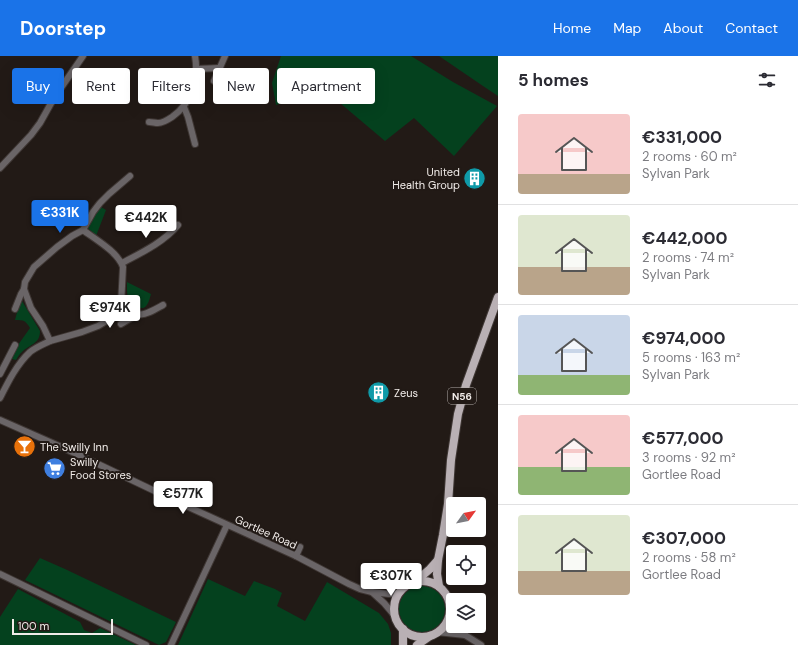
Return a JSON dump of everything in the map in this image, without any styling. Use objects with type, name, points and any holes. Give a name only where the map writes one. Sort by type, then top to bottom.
[{"type":"main road","name":"N56","points":[[446,595],[439,586],[437,574],[438,560],[446,518],[454,436],[461,401],[498,297]]},
{"type":"main road","points":[[434,634],[423,637],[408,633],[398,623],[394,609],[395,602],[403,588],[416,581],[438,560]]},
{"type":"main road","points":[[416,581],[432,582],[439,586]]},
{"type":"main road","name":"N56","points":[[417,645],[434,634],[446,623]]},
{"type":"main road","points":[[403,629],[403,645]]},
{"type":"street","points":[[0,168],[31,135],[83,56]]},
{"type":"street","points":[[195,56],[196,68]]},
{"type":"street","points":[[220,68],[225,56]]},
{"type":"street","points":[[149,122],[160,123],[169,119],[178,113],[186,104]]},
{"type":"street","points":[[184,107],[195,144]]},
{"type":"street","points":[[16,309],[24,289],[25,282],[29,274],[39,262],[72,236],[83,230],[100,203],[130,176]]},
{"type":"street","points":[[122,263],[159,241],[172,232],[178,225]]},
{"type":"street","points":[[0,398],[7,383],[18,366],[30,352],[50,341],[98,326],[108,320],[121,305],[123,276],[122,263],[114,253],[83,230]]},
{"type":"street","points":[[24,289],[31,308],[43,326],[50,341]]},
{"type":"street","points":[[121,305],[131,312],[138,314],[147,314],[163,305]]},
{"type":"street","points":[[121,324],[138,314]]},
{"type":"street","points":[[0,374],[15,345]]},
{"type":"street","points":[[7,361],[18,366]]},
{"type":"street","name":"Gortlee Road","points":[[0,420],[77,454],[226,525],[296,556],[360,589],[389,594],[399,593]]},
{"type":"street","points":[[172,645],[226,525]]},
{"type":"street","points":[[296,556],[300,547]]},
{"type":"street","points":[[0,574],[146,645]]},
{"type":"street","name":"Gortlee Road","points":[[372,592],[395,616]]},
{"type":"street","points":[[434,634],[465,635],[481,645]]},
{"type":"green space","points":[[281,56],[411,56],[453,82],[497,106],[454,156],[414,118],[385,141],[341,104],[375,104],[375,68],[277,68]]},
{"type":"green space","points":[[439,56],[498,56],[498,96],[483,86]]},
{"type":"green space","points":[[277,68],[277,104],[279,104],[276,105],[272,83]]},
{"type":"green space","points":[[101,207],[106,210],[96,236],[88,228],[95,214]]},
{"type":"green space","points":[[127,282],[151,294],[149,302],[145,307],[138,307],[131,303],[128,297]]},
{"type":"green space","points":[[22,301],[40,331],[40,335],[38,339],[25,349],[16,360],[12,359],[18,345],[30,328],[24,321],[15,320],[19,305]]},
{"type":"green space","points":[[40,558],[176,622],[166,642],[159,645],[25,580]]},
{"type":"green space","points":[[208,579],[245,596],[254,581],[275,589],[282,593],[277,606],[305,621],[327,582],[379,613],[388,624],[391,633],[391,645],[178,645]]},
{"type":"green space","points":[[417,586],[427,586],[435,590],[441,596],[445,604],[445,614],[441,622],[435,628],[427,632],[417,632],[409,628],[403,622],[399,614],[399,604],[403,596],[409,590]]},
{"type":"green space","points":[[18,589],[80,622],[84,630],[92,633],[100,628],[136,645],[0,645],[0,617]]},
{"type":"place","name":"United Health Group","points":[[475,178]]},
{"type":"place","name":"Zeus","points":[[378,393]]},
{"type":"place","name":"The Swilly Inn","points":[[24,447]]},
{"type":"place","name":"Swilly Food Stores","points":[[55,468]]}]
